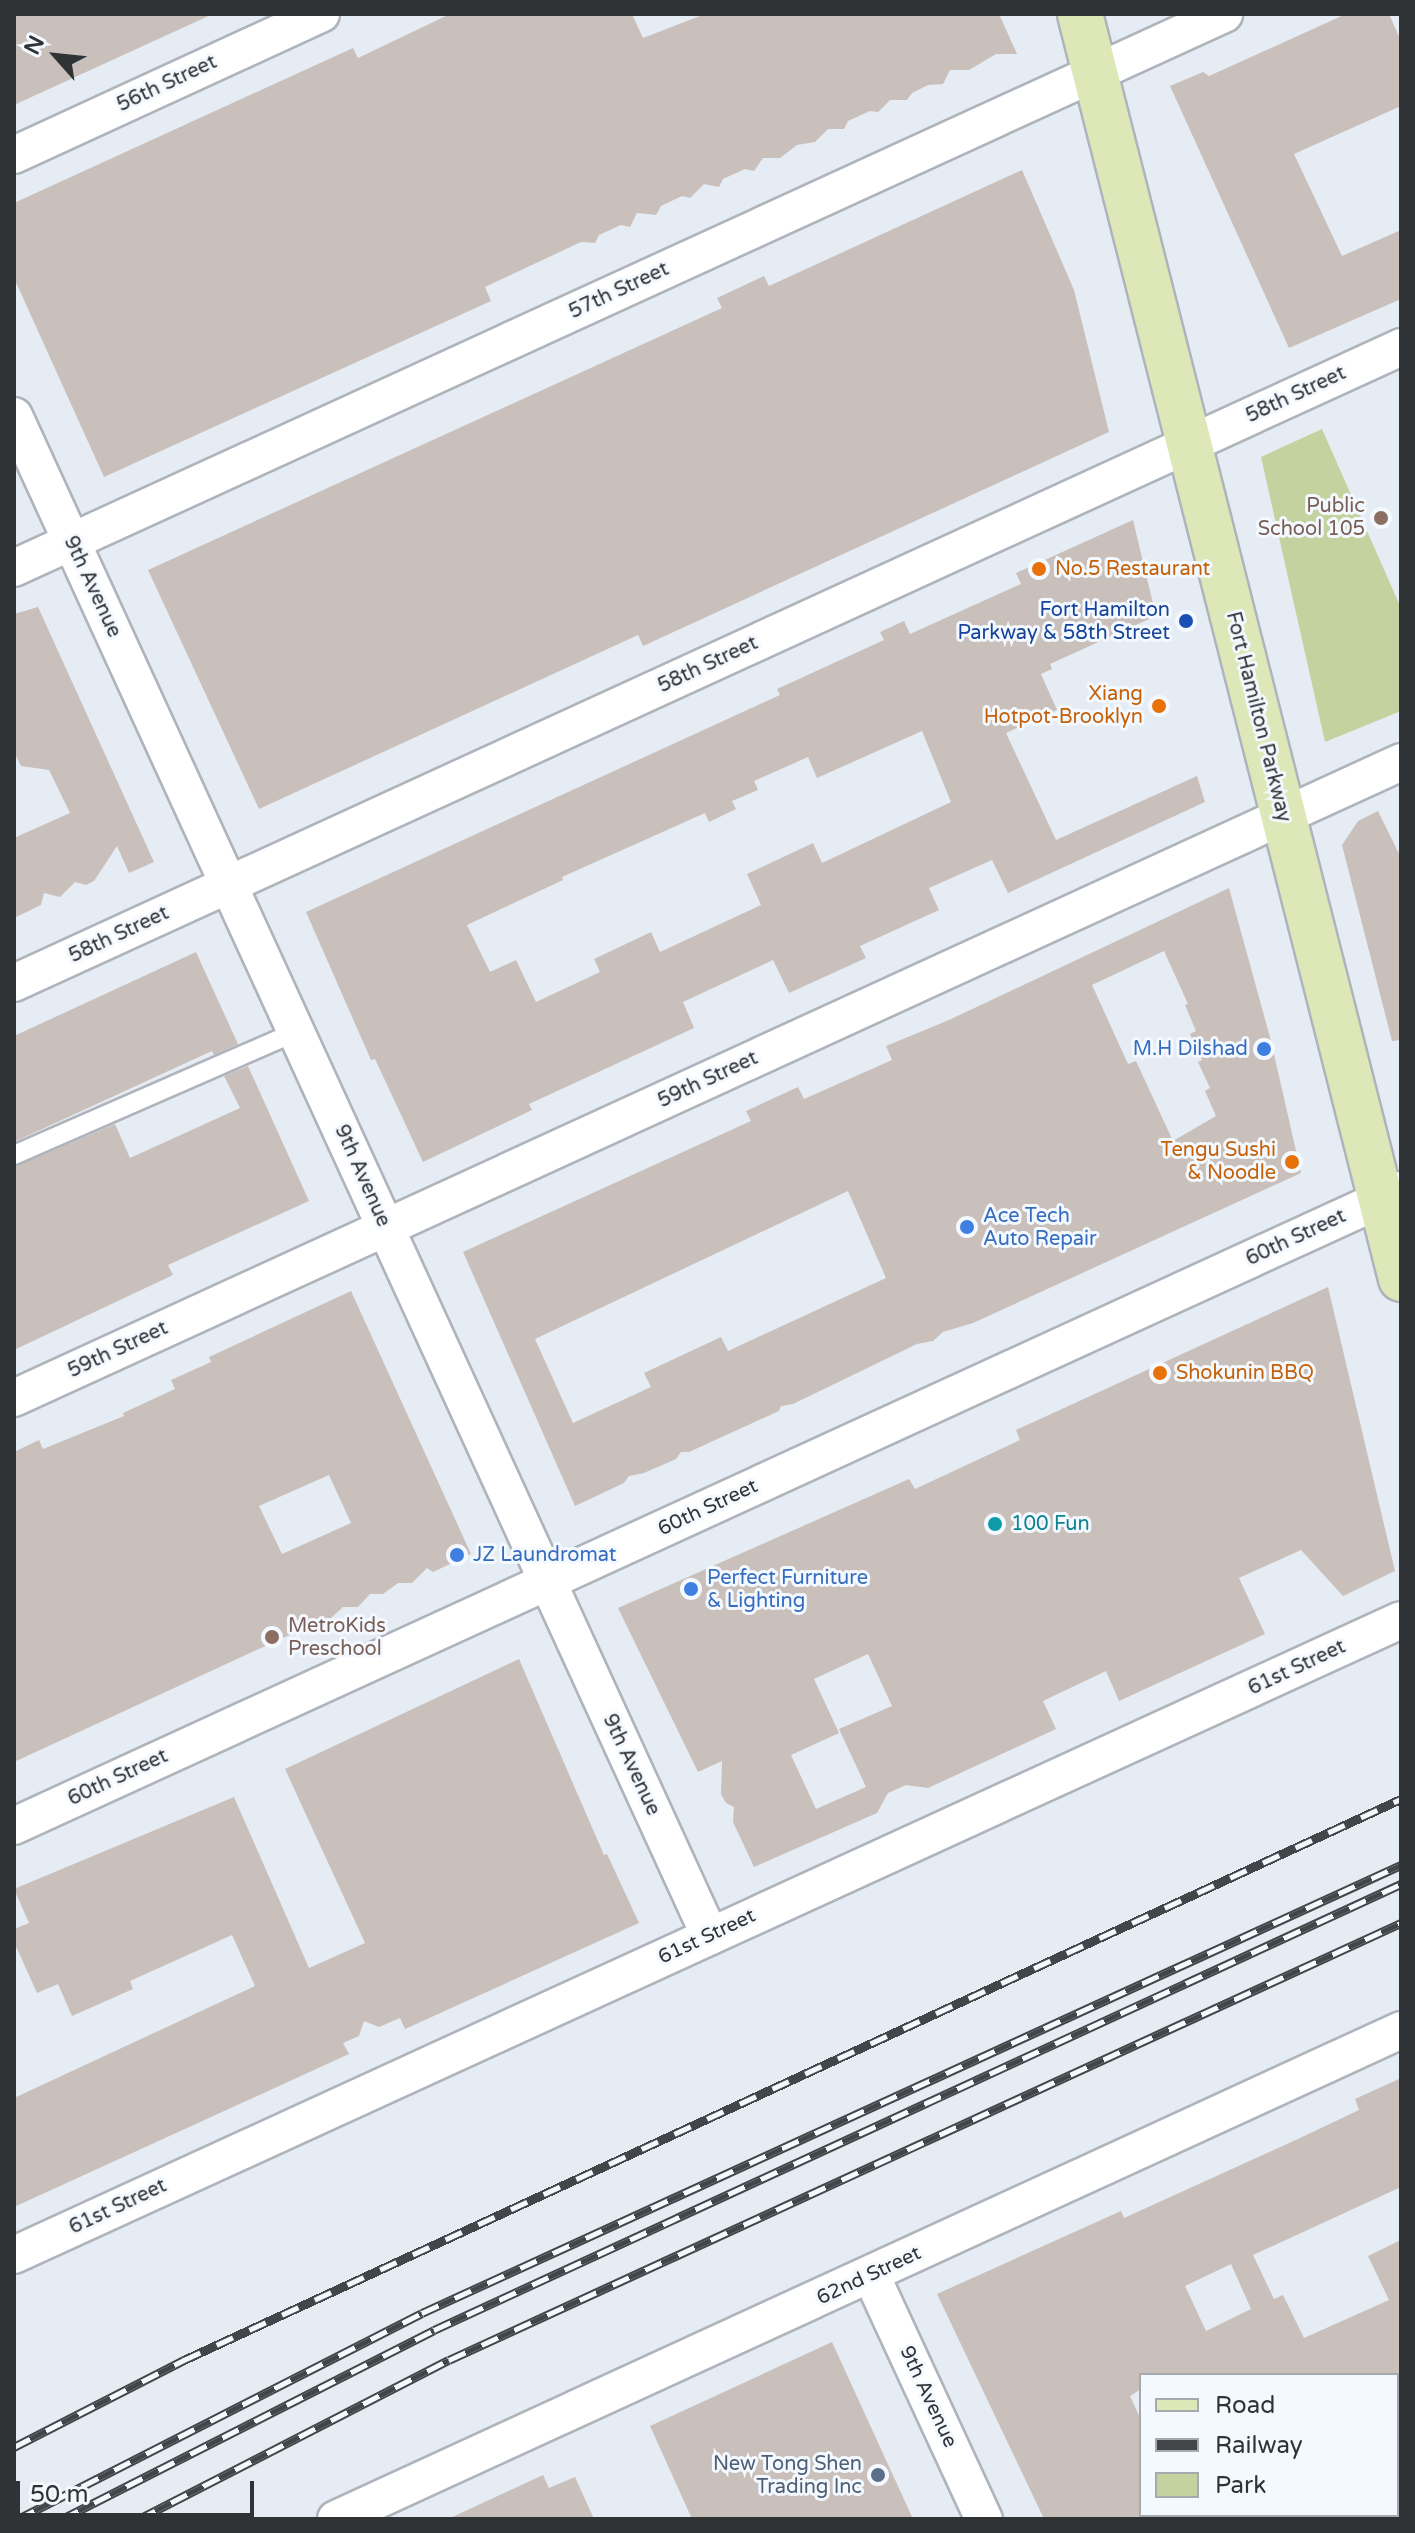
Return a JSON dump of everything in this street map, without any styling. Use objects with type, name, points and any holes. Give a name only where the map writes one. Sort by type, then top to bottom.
[{"type":"main road","name":"Fort Hamilton Parkway","points":[[1080,14],[1283,817],[1391,1194],[1401,1279]]},
{"type":"street","name":"56th Street","points":[[14,155],[321,14]]},
{"type":"street","name":"57th Street","points":[[14,568],[1224,14]]},
{"type":"street","name":"58th Street","points":[[14,983],[1401,347]]},
{"type":"street","name":"9th Avenue","points":[[14,416],[710,1936]]},
{"type":"street","name":"59th Street","points":[[14,1398],[1401,762]]},
{"type":"street","name":"60th Street","points":[[14,1826],[1391,1194]]},
{"type":"street","name":"61st Street","points":[[14,2255],[1401,1620]]},
{"type":"street","name":"62nd Street","points":[[336,2519],[1401,2030]]},
{"type":"street","name":"9th Avenue","points":[[871,2275],[984,2519]]},
{"type":"lane","points":[[14,1155],[296,1032]]},
{"type":"green space","points":[[1322,429],[1401,608],[1401,711],[1325,742],[1261,457]]},
{"type":"building","points":[[14,14],[213,14],[14,105]]},
{"type":"building","points":[[450,14],[632,14],[643,38],[705,14],[999,14],[1017,54],[996,54],[969,70],[950,70],[943,84],[928,85],[912,93],[907,100],[890,100],[878,112],[870,111],[848,121],[844,129],[828,129],[815,142],[797,145],[780,158],[763,158],[754,171],[745,169],[723,179],[719,187],[704,184],[690,198],[682,196],[661,206],[656,215],[637,213],[630,227],[621,225],[599,235],[595,243],[581,242],[485,287],[491,301],[104,477],[14,278],[14,203],[353,48],[358,58]]},
{"type":"building","points":[[1346,14],[1389,14],[1401,41],[1401,106],[1294,154],[1342,256],[1401,230],[1401,299],[1289,348],[1170,86],[1203,72],[1209,76]]},
{"type":"building","points":[[1022,170],[1074,290],[1109,432],[643,646],[638,635],[259,809],[148,570],[722,308],[717,298],[764,276],[769,286]]},
{"type":"building","points":[[1133,520],[1156,616],[1050,664],[1052,669],[1041,674],[1057,710],[1006,733],[1056,840],[1197,776],[1205,802],[1008,893],[992,860],[929,888],[939,910],[860,946],[866,958],[789,993],[773,960],[683,1002],[694,1028],[529,1104],[532,1110],[423,1162],[375,1059],[371,1060],[306,912],[780,695],[777,689],[884,640],[880,632],[904,621],[910,634],[1021,584],[1016,573]],"holes":[[[922,731],[951,802],[822,863],[813,843],[747,874],[761,905],[660,952],[651,932],[594,959],[600,972],[536,1002],[516,960],[490,972],[467,925],[563,880],[562,877],[705,813],[709,822],[736,809],[732,801],[758,790],[754,781],[808,757],[817,778]]]},
{"type":"building","points":[[38,607],[154,862],[129,873],[117,846],[94,881],[86,885],[75,882],[60,897],[44,893],[41,905],[14,918],[14,838],[70,813],[49,770],[21,766],[14,752],[14,614]]},
{"type":"building","points":[[1378,811],[1401,858],[1401,1040],[1392,1041],[1342,845],[1358,821]]},
{"type":"building","points":[[1229,888],[1271,1041],[1301,1173],[973,1323],[943,1332],[933,1341],[917,1344],[793,1404],[781,1406],[779,1411],[689,1452],[681,1452],[676,1459],[644,1473],[629,1476],[624,1483],[575,1506],[463,1252],[751,1121],[746,1111],[798,1087],[804,1099],[892,1060],[886,1046],[949,1020]],"holes":[[[1164,951],[1188,1004],[1185,1005],[1196,1031],[1190,1034],[1202,1060],[1198,1062],[1210,1088],[1205,1091],[1216,1116],[1173,1141],[1136,1061],[1128,1064],[1092,985]],[[848,1191],[886,1278],[728,1351],[721,1337],[644,1373],[651,1387],[573,1423],[535,1339]]]},
{"type":"building","points":[[196,952],[238,1044],[214,1055],[212,1051],[14,1142],[14,1036]]},
{"type":"building","points":[[248,1066],[309,1201],[168,1265],[173,1275],[14,1350],[14,1167],[115,1124],[130,1158],[240,1108],[224,1076]]},
{"type":"building","points":[[1328,1287],[1395,1571],[1343,1596],[1301,1550],[1239,1578],[1265,1634],[1119,1701],[1106,1671],[1043,1701],[1056,1729],[928,1788],[906,1785],[888,1793],[877,1813],[754,1867],[733,1822],[734,1807],[726,1803],[721,1794],[722,1761],[698,1772],[618,1608],[909,1479],[915,1489],[1020,1440],[1016,1430]],"holes":[[[868,1654],[892,1706],[839,1729],[866,1787],[816,1809],[791,1755],[839,1733],[814,1679]]]},
{"type":"building","points":[[351,1291],[471,1554],[433,1572],[427,1568],[412,1583],[398,1583],[383,1594],[370,1594],[358,1607],[343,1607],[330,1619],[315,1619],[307,1630],[298,1631],[14,1762],[14,1452],[39,1440],[43,1449],[124,1416],[123,1413],[175,1389],[171,1380],[211,1362],[209,1357]],"holes":[[[329,1475],[351,1523],[282,1554],[259,1506]]]},
{"type":"building","points":[[519,1659],[604,1855],[607,1854],[639,1923],[405,2029],[400,2018],[379,2027],[364,2021],[359,2036],[343,2043],[349,2054],[14,2207],[14,2098],[255,1986],[232,1935],[130,1981],[133,1989],[72,2016],[58,1984],[37,1993],[14,1942],[14,1929],[29,1923],[14,1889],[234,1797],[309,1968],[365,1943],[285,1769]]},
{"type":"building","points":[[1401,2078],[1401,2187],[1253,2255],[1274,2299],[1283,2295],[1304,2338],[1389,2300],[1368,2256],[1401,2240],[1401,2375],[1139,2373],[1139,2390],[1130,2396],[1139,2416],[1141,2519],[1044,2519],[937,2294],[1121,2211],[1124,2218],[1359,2110],[1355,2099]],"holes":[[[1231,2264],[1251,2309],[1206,2331],[1185,2286]]]},
{"type":"building","points":[[832,2342],[913,2519],[692,2519],[650,2426]]},
{"type":"building","points":[[543,2475],[549,2488],[575,2477],[594,2519],[448,2519]]},
{"type":"railway","points":[[14,2447],[184,2360],[1401,1799]]},
{"type":"railway","points":[[18,2519],[422,2313],[1401,1865]]},
{"type":"railway","points":[[62,2519],[434,2330],[1401,1884]]},
{"type":"railway","points":[[139,2519],[449,2360],[1401,1923]]},
{"type":"place","name":"Public School 105","points":[[1381,518]]},
{"type":"place","name":"No.5 Restaurant","points":[[1039,569]]},
{"type":"place","name":"Fort Hamilton Parkway & 58th Street","points":[[1186,621]]},
{"type":"place","name":"Xiang Hotpot-Brooklyn","points":[[1159,706]]},
{"type":"place","name":"M.H Dilshad","points":[[1264,1049]]},
{"type":"place","name":"Tengu Sushi & Noodle","points":[[1292,1162]]},
{"type":"place","name":"Ace Tech Auto Repair","points":[[967,1227]]},
{"type":"place","name":"Shokunin BBQ","points":[[1160,1373]]},
{"type":"place","name":"100 Fun","points":[[995,1524]]},
{"type":"place","name":"JZ Laundromat","points":[[457,1555]]},
{"type":"place","name":"Perfect Furniture & Lighting","points":[[691,1589]]},
{"type":"place","name":"MetroKids Preschool","points":[[272,1637]]},
{"type":"place","name":"New Tong Shen Trading Inc","points":[[878,2475]]}]
